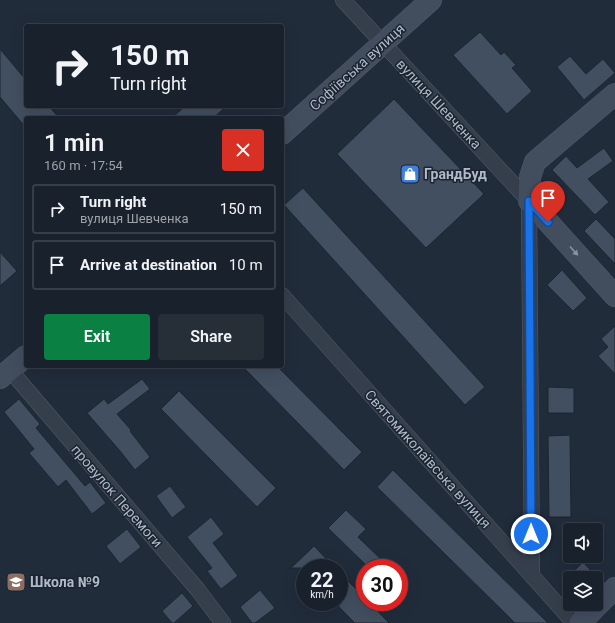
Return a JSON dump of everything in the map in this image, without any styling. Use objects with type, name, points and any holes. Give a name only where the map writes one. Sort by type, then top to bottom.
[{"type":"street","name":"вулиця Шевченка","points":[[343,0],[615,296]]},
{"type":"street","name":"Софіївська вулиця","points":[[284,132],[431,0]]},
{"type":"street","points":[[532,576],[530,178],[535,162],[615,94]]},
{"type":"street","name":"Святомиколаївська вулиця","points":[[284,297],[574,623]]},
{"type":"street","points":[[5,374],[24,358]]},
{"type":"street","name":"провулок Перемоги","points":[[5,374],[198,590],[223,623]]},
{"type":"street","points":[[580,623],[615,588]]},
{"type":"building","points":[[480,32],[501,55],[504,52],[516,65],[512,68],[532,91],[507,114],[453,55]]},
{"type":"building","points":[[0,49],[24,78],[24,108],[51,108],[57,116],[24,116],[24,126],[0,97]]},
{"type":"building","points":[[570,56],[586,74],[603,59],[615,73],[584,100],[557,67]]},
{"type":"building","name":"ГрандБуд","points":[[394,99],[484,194],[426,248],[337,154]]},
{"type":"building","points":[[183,108],[225,108],[215,116],[174,116]]},
{"type":"building","points":[[604,148],[613,161],[588,179],[609,202],[595,215],[552,170],[566,156],[577,168]]},
{"type":"building","points":[[303,188],[485,387],[465,405],[284,205]]},
{"type":"building","points":[[596,219],[615,239],[615,264],[584,231]]},
{"type":"building","points":[[0,252],[17,271],[0,286]]},
{"type":"building","points":[[562,270],[587,298],[573,311],[547,285]]},
{"type":"building","points":[[615,326],[615,374],[598,356],[608,347],[601,339]]},
{"type":"building","points":[[244,368],[279,368],[362,452],[344,470]]},
{"type":"building","points":[[142,379],[150,389],[117,414],[131,430],[130,431],[150,457],[135,470],[87,413],[104,399],[108,404]]},
{"type":"building","points":[[548,387],[574,388],[574,413],[548,413]]},
{"type":"building","points":[[179,391],[276,488],[257,507],[161,409]]},
{"type":"building","points":[[19,399],[40,424],[36,428],[85,486],[90,482],[106,503],[92,514],[66,480],[58,487],[29,453],[34,449],[4,412]]},
{"type":"building","points":[[570,435],[571,517],[549,517],[548,436]]},
{"type":"building","points":[[393,470],[548,623],[515,623],[377,487]]},
{"type":"building","points":[[170,486],[186,507],[172,518],[156,496]]},
{"type":"building","points":[[346,510],[366,529],[358,537],[381,559],[360,559],[328,528]]},
{"type":"building","points":[[211,517],[224,534],[213,543],[238,576],[221,589],[207,571],[212,568],[187,537]]},
{"type":"building","points":[[127,529],[141,547],[120,564],[106,546]]},
{"type":"building","points":[[314,546],[326,559],[300,559]]},
{"type":"building","points":[[296,563],[296,568],[291,568]]},
{"type":"building","points":[[582,563],[584,563],[591,571],[574,571]]},
{"type":"building","points":[[348,581],[356,589],[356,611],[378,611],[389,623],[355,623],[343,611],[348,611]]},
{"type":"building","points":[[260,590],[275,608],[255,623],[252,623],[240,607]]},
{"type":"building","points":[[182,593],[193,606],[174,623],[172,623],[162,611]]},
{"type":"place","name":"ГрандБуд","points":[[410,174]]},
{"type":"place","name":"Школа №9","points":[[16,582]]},
{"type":"route","points":[[531,534],[529,201],[548,222]]}]
